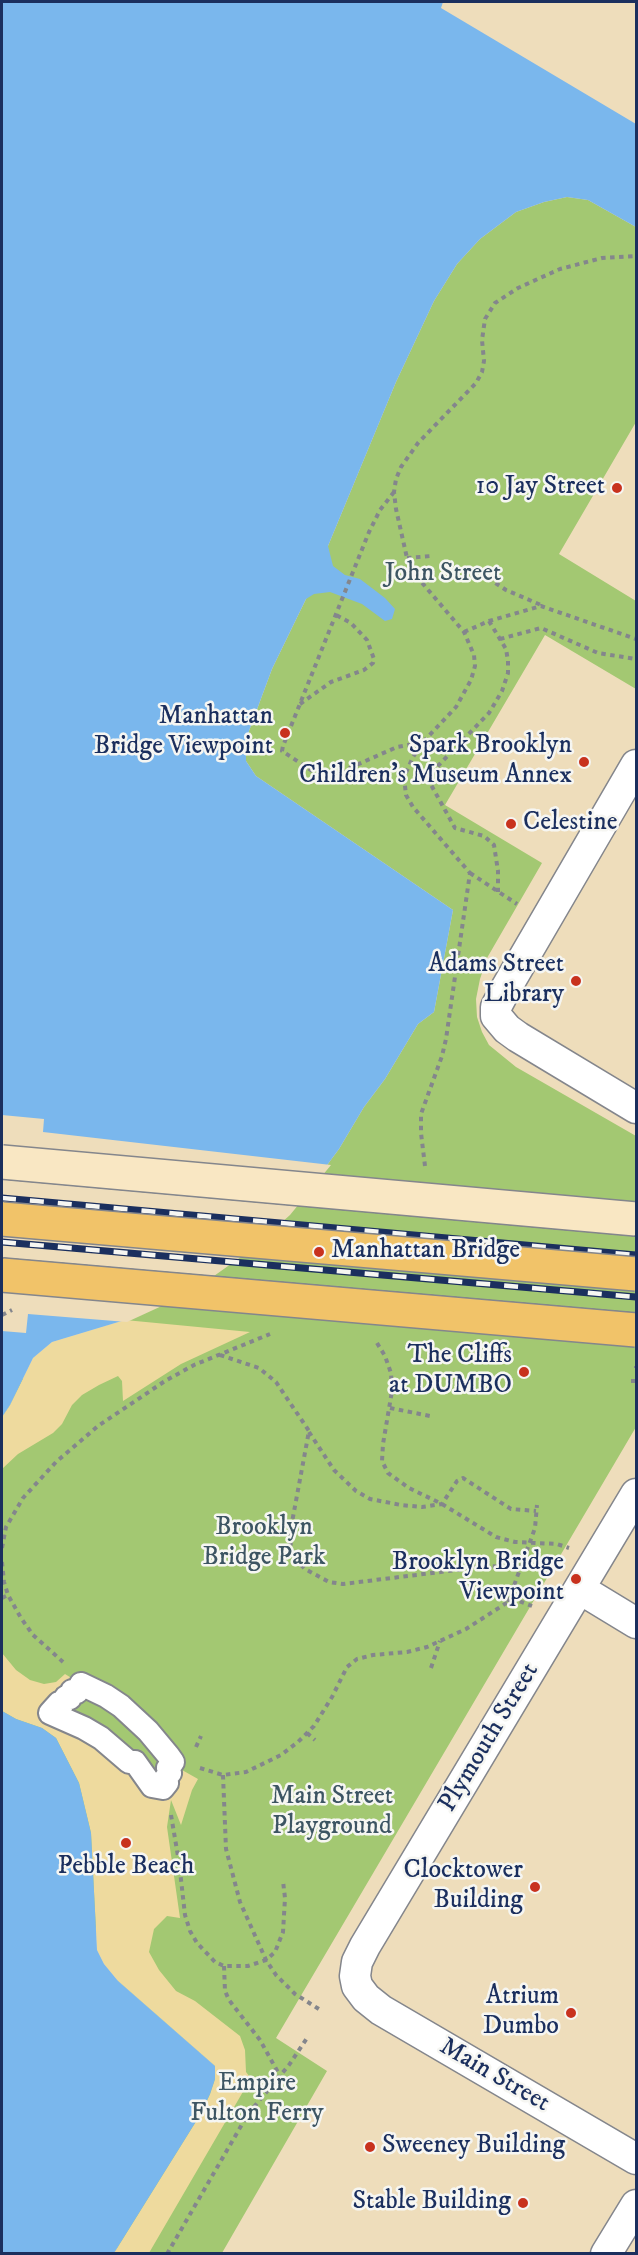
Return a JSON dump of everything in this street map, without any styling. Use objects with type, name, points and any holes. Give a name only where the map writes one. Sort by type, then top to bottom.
[{"type":"main road","points":[[2,1162],[636,1219]]},
{"type":"main road","points":[[2,1219],[636,1274]]},
{"type":"main road","points":[[2,1275],[636,1330]]},
{"type":"street","points":[[636,765],[496,1007],[496,1016],[507,1029],[518,1037],[636,1108]]},
{"type":"street","name":"Plymouth Street","points":[[357,1986],[355,1976],[357,1962],[365,1946],[636,1494]]},
{"type":"street","points":[[580,1588],[636,1623]]},
{"type":"street","points":[[81,1684],[106,1696],[148,1731],[172,1762],[168,1768],[171,1773],[165,1779],[167,1783],[163,1788],[158,1787],[152,1786],[135,1762],[129,1762],[101,1738],[50,1713],[59,1703],[63,1703],[66,1697],[70,1698],[72,1690],[77,1692],[81,1684]]},
{"type":"street","name":"Main Street","points":[[357,1986],[366,1998],[381,2010],[636,2159]]},
{"type":"street","points":[[606,2253],[636,2205]]},
{"type":"path","points":[[521,906],[470,873],[413,807],[406,795],[404,777],[413,757],[424,741],[456,707],[471,680],[475,666],[474,655],[464,632],[418,578],[408,558],[396,509],[394,492],[396,479],[401,467],[418,443],[476,382],[482,372],[484,361],[482,340],[485,319],[495,303],[518,288],[560,269],[602,258],[636,256]]},
{"type":"path","points":[[394,492],[375,518],[282,746],[282,751],[323,778],[381,753],[424,741]]},
{"type":"path","points":[[408,558],[431,556]]},
{"type":"path","points":[[488,578],[506,590],[541,606],[636,639]]},
{"type":"path","points":[[464,632],[489,621],[541,606]]},
{"type":"path","points":[[300,704],[331,682],[364,670],[373,663],[374,659],[367,640],[351,623],[336,615]]},
{"type":"path","points":[[489,621],[506,650],[508,673],[496,703],[429,778],[455,828],[484,836],[494,845],[498,892]]},
{"type":"path","points":[[500,639],[541,628],[598,653],[636,660]]},
{"type":"path","points":[[426,1173],[421,1114],[446,1039],[470,873]]},
{"type":"path","points":[[2,1548],[6,1527],[18,1505],[38,1481],[98,1426],[165,1381],[271,1334]]},
{"type":"path","points":[[377,1343],[391,1373],[392,1391],[382,1453],[382,1461],[388,1473],[496,1537],[515,1542],[566,1547]]},
{"type":"path","points":[[220,1355],[259,1368],[276,1382],[334,1470],[351,1487],[370,1499],[422,1507],[442,1504],[457,1481],[463,1478],[512,1509],[537,1508],[535,1528],[508,1602]]},
{"type":"path","points":[[630,1381],[636,1382]]},
{"type":"path","points":[[390,1408],[430,1416]]},
{"type":"path","points":[[309,1431],[290,1533],[291,1548],[296,1560],[305,1569],[329,1582],[343,1584],[489,1566],[520,1568]]},
{"type":"path","points":[[2,1562],[8,1595],[33,1635],[69,1667]]},
{"type":"path","points":[[2,1598],[8,1595]]},
{"type":"path","points":[[322,2011],[285,1987],[266,1960],[240,1902],[231,1873],[223,1822],[223,1775],[246,1772],[267,1763],[298,1742],[323,1713],[347,1666],[357,1659],[407,1652],[441,1641],[466,1629],[496,1607],[508,1602],[516,1600],[535,1608]]},
{"type":"path","points":[[431,1668],[441,1641]]},
{"type":"path","points":[[307,1733],[315,1740]]},
{"type":"path","points":[[158,1787],[170,1814],[176,1841],[185,1915],[190,1930],[206,1954],[215,1962],[224,1966],[249,1966],[266,1960],[275,1952],[283,1932],[285,1898],[283,1881]]},
{"type":"path","points":[[224,1966],[225,1991],[260,2040],[280,2076]]},
{"type":"path","points":[[167,2253],[248,2114],[295,2057],[307,2038]]},
{"type":"green space","name":"Brooklyn Bridge Park","points":[[567,197],[588,200],[636,227],[636,422],[559,554],[636,601],[636,689],[545,635],[445,805],[542,863],[487,958],[480,979],[476,999],[477,1017],[489,1045],[516,1067],[636,1136],[636,1427],[276,2038],[327,2071],[222,2253],[114,2253],[215,2066],[118,1981],[2,1711],[2,1417],[22,1379],[125,1320],[319,1176],[385,1079],[418,1024],[434,1012],[453,910],[256,776],[246,761],[246,739],[272,669],[306,599],[396,382],[434,301],[457,264],[480,239],[516,212]]},
{"type":"sand","points":[[125,1320],[250,1332],[181,1364],[123,1401],[122,1381],[118,1376],[99,1385],[82,1395],[72,1405],[62,1424],[53,1433],[18,1454],[2,1469],[2,1417],[33,1358],[52,1342]]},
{"type":"sand","points":[[2,1653],[16,1670],[30,1680],[44,1684],[56,1682],[65,1674],[81,1684],[63,1703],[152,1786],[173,1762],[198,1779],[192,1790],[181,1825],[171,1800],[167,1827],[180,1918],[167,1916],[154,1929],[149,1952],[159,1970],[176,1991],[195,2001],[240,2036],[245,2050],[246,2072],[252,2080],[149,2253],[114,2253],[200,2115],[215,2079],[215,2066],[118,1981],[104,1964],[97,1950],[91,1833],[79,1783],[56,1738],[42,1728],[16,1719],[2,1711]]},
{"type":"water","points":[[2,2],[443,2],[441,8],[636,124],[636,227],[588,200],[567,197],[516,212],[480,239],[457,264],[434,301],[396,382],[328,546],[333,566],[345,575],[360,579],[385,598],[395,609],[392,619],[385,621],[362,604],[330,592],[314,594],[306,599],[272,669],[246,739],[246,761],[256,776],[453,910],[434,1012],[418,1024],[385,1079],[319,1176],[125,1320],[52,1342],[33,1358],[2,1417]]},
{"type":"water","points":[[2,1711],[16,1719],[42,1728],[56,1738],[79,1783],[91,1833],[97,1950],[104,1964],[118,1981],[215,2066],[215,2079],[200,2115],[114,2253],[2,2253]]},
{"type":"pier","points":[[2,1115],[44,1119],[43,1132],[331,1165],[290,1215],[252,1249],[190,1293],[127,1322],[28,1314],[26,1333],[2,1331]]},
{"type":"railway","points":[[2,1176],[636,1233]]},
{"type":"railway","points":[[2,1198],[636,1255]]},
{"type":"railway","points":[[2,1242],[636,1297]]},
{"type":"railway","points":[[2,1261],[636,1316]]},
{"type":"place","name":"10 Jay Street","points":[[617,488]]},
{"type":"place","name":"Manhattan Bridge Viewpoint","points":[[285,733]]},
{"type":"place","name":"Spark Brooklyn Children's Museum Annex","points":[[584,762]]},
{"type":"place","name":"Celestine","points":[[511,824]]},
{"type":"place","name":"Adams Street Library","points":[[576,981]]},
{"type":"place","name":"Manhattan Bridge","points":[[319,1252]]},
{"type":"place","name":"The Cliffs at DUMBO","points":[[524,1372]]},
{"type":"place","name":"Brooklyn Bridge Viewpoint","points":[[576,1579]]},
{"type":"place","name":"Pebble Beach","points":[[126,1843]]},
{"type":"place","name":"Clocktower Building","points":[[535,1887]]},
{"type":"place","name":"Atrium Dumbo","points":[[571,2013]]},
{"type":"place","name":"Sweeney Building","points":[[370,2147]]},
{"type":"place","name":"Stable Building","points":[[523,2203]]},
{"type":"park label","name":"John Street","points":[[443,575]]},
{"type":"park label","name":"Main Street Playground","points":[[332,1813]]},
{"type":"park label","name":"Empire Fulton Ferry","points":[[257,2100]]}]
